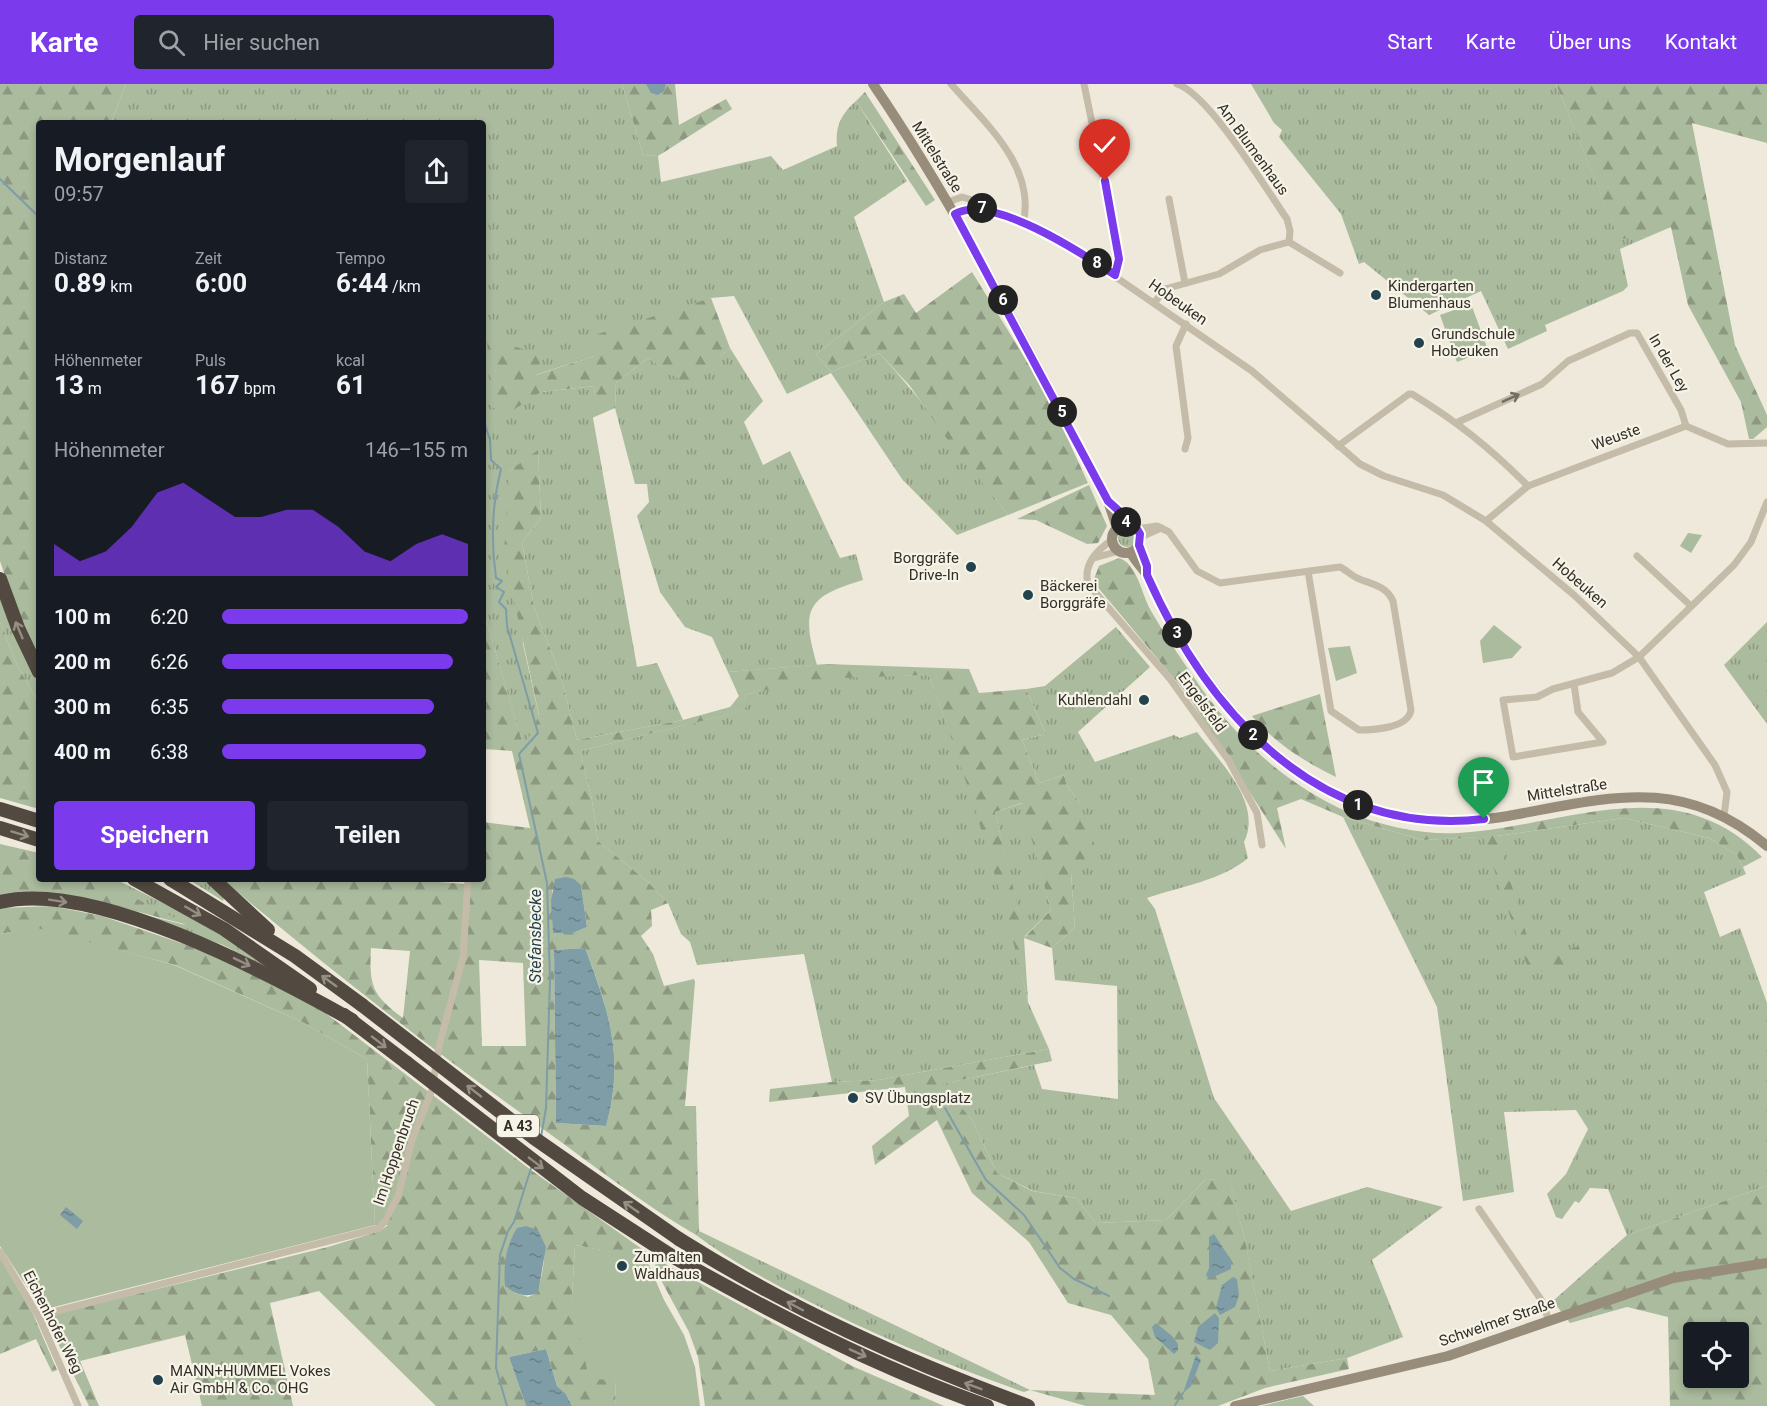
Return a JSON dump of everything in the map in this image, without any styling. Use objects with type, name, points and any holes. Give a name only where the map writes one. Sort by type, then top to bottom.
[{"type":"highway","points":[[0,579],[18,628],[36,666]]},
{"type":"highway","points":[[0,809],[36,819]]},
{"type":"highway","points":[[0,828],[36,839]]},
{"type":"highway","name":"A 43","points":[[139,882],[224,929],[279,965],[582,1198],[670,1255],[822,1337],[906,1375],[987,1406]]},
{"type":"highway","name":"A 43","points":[[175,882],[296,956],[534,1138],[736,1275],[830,1324],[911,1361],[1028,1406]]},
{"type":"highway","points":[[216,882],[296,956]]},
{"type":"highway","points":[[0,902],[24,898],[56,900],[100,909],[169,930],[229,956],[352,1020]]},
{"type":"main road","name":"Mittelstraße","points":[[876,87],[955,214],[1108,501],[1132,536],[1147,575],[1194,661],[1239,720],[1292,769],[1342,799],[1393,816],[1452,821],[1510,815],[1602,798],[1653,796],[1685,801],[1724,816],[1767,846]]},
{"type":"main road","points":[[1132,536],[1119,551],[1112,540],[1132,536]]},
{"type":"main road","name":"Schwelmer Straße","points":[[1235,1406],[1448,1356],[1673,1278],[1767,1263]]},
{"type":"street","points":[[951,84],[992,128],[1005,146],[1025,195],[1026,211],[1023,224]]},
{"type":"street","points":[[1084,84],[1118,250],[1119,266],[1115,275]]},
{"type":"street","name":"Am Blumenhaus","points":[[1177,84],[1196,94],[1241,153],[1287,219],[1290,231],[1289,242]]},
{"type":"street","name":"Hobeuken","points":[[948,202],[962,197],[969,199],[984,208],[1062,240],[1252,371],[1338,446],[1373,471],[1443,495],[1486,521],[1591,610],[1639,657],[1715,765],[1727,792],[1724,816]]},
{"type":"street","points":[[1169,199],[1185,283]]},
{"type":"street","points":[[955,214],[965,208],[984,208]]},
{"type":"street","points":[[1155,302],[1165,289],[1219,274],[1260,250],[1289,242],[1340,273]]},
{"type":"street","points":[[1185,450],[1188,438],[1176,345],[1186,324]]},
{"type":"street","name":"In der Ley","points":[[1458,422],[1542,384],[1568,361],[1630,333],[1636,333],[1681,410],[1686,426]]},
{"type":"street","points":[[1338,446],[1409,394],[1458,422],[1490,448],[1528,486]]},
{"type":"street","points":[[1686,426],[1728,444],[1738,446],[1767,443]]},
{"type":"street","name":"Weuste","points":[[1486,521],[1528,486],[1686,426]]},
{"type":"street","points":[[1574,684],[1578,712],[1603,742],[1513,757],[1503,700],[1537,697],[1574,684],[1612,674],[1639,657],[1743,553],[1758,528],[1767,502]]},
{"type":"street","points":[[1132,536],[1161,528],[1172,536],[1197,571],[1220,583],[1308,571],[1340,567],[1357,578],[1369,580],[1391,596],[1411,710],[1407,720],[1359,730],[1331,711],[1308,571]]},
{"type":"street","points":[[1094,558],[1103,546],[1112,540]]},
{"type":"street","points":[[1094,558],[1119,551]]},
{"type":"street","points":[[1637,556],[1691,606]]},
{"type":"street","name":"Engelsfeld","points":[[1094,558],[1087,571],[1089,584],[1170,679],[1229,761],[1257,813],[1262,845]]},
{"type":"street","name":"Im Hoppenbruch","points":[[39,1319],[53,1312],[379,1228],[386,1221],[398,1196],[412,1140],[432,1090],[439,1046],[463,957],[468,882]]},
{"type":"street","points":[[1479,1209],[1542,1301],[1549,1321]]},
{"type":"street","name":"Eichenhofer Weg","points":[[0,1252],[39,1319],[78,1406]]},
{"type":"green space","points":[[0,84],[126,84],[112,120],[36,120],[36,655],[18,615],[0,561]]},
{"type":"green space","points":[[126,84],[622,84],[643,155],[658,156],[661,182],[771,156],[783,170],[837,146],[840,121],[856,101],[907,181],[854,217],[884,302],[816,354],[831,372],[879,353],[929,412],[1008,515],[957,535],[902,479],[831,373],[787,394],[734,296],[711,298],[594,356],[535,375],[487,338],[541,392],[595,386],[593,418],[637,667],[657,663],[683,720],[577,740],[560,674],[534,607],[522,543],[541,518],[538,451],[509,471],[523,644],[539,716],[524,749],[486,619],[486,120],[112,120]]},
{"type":"green space","points":[[622,84],[675,84],[679,125],[726,99],[732,109],[658,156],[643,155]]},
{"type":"green space","points":[[1251,84],[1556,84],[1619,238],[1650,236],[1620,249],[1628,286],[1623,291],[1545,325],[1547,331],[1508,349],[1481,291],[1429,315],[1364,262],[1359,264],[1341,214],[1279,137],[1282,130],[1274,123]]},
{"type":"green space","points":[[1556,84],[1767,84],[1767,143],[1692,123],[1735,345],[1767,415],[1767,427],[1753,439],[1749,439],[1741,402],[1688,305],[1671,227],[1650,236],[1619,239]]},
{"type":"green space","points":[[865,92],[935,200],[926,206],[856,101]]},
{"type":"green space","points":[[972,272],[1047,394],[1088,483],[1008,515],[944,435],[910,386],[879,353],[831,372],[816,354],[884,302],[904,294],[916,313]]},
{"type":"green space","points":[[711,298],[730,348],[687,385],[648,358],[616,383],[615,408],[592,418],[595,386],[541,392],[507,414],[491,407],[487,338],[542,355],[536,375],[594,356],[598,334]]},
{"type":"green space","points":[[1471,304],[1488,350],[1457,362],[1440,315]]},
{"type":"green space","points":[[730,348],[763,401],[744,422],[763,465],[790,451],[840,558],[856,554],[863,580],[844,586],[819,600],[809,618],[809,630],[817,665],[728,672],[712,637],[685,627],[660,592],[637,516],[649,502],[647,484],[635,484],[615,408],[616,383],[648,358],[687,384]]},
{"type":"green space","points":[[538,450],[541,518],[522,543],[534,607],[560,674],[577,740],[683,720],[730,707],[739,696],[728,672],[826,664],[969,669],[979,693],[1026,689],[1046,734],[1022,740],[1039,783],[1064,775],[1067,786],[1080,803],[1096,849],[1071,873],[1075,927],[1052,948],[1024,938],[1028,1001],[983,836],[929,675],[814,679],[745,695],[747,710],[580,751],[592,800],[598,841],[648,882],[668,903],[651,910],[652,926],[641,936],[653,954],[664,986],[694,979],[695,982],[685,1106],[696,1106],[699,1231],[696,1235],[618,1184],[461,1069],[340,976],[226,882],[465,884],[465,882],[486,882],[486,822],[530,828],[512,751],[486,749],[486,619],[524,748],[539,715],[504,554],[509,471]],"holes":[[[1022,803],[1051,910],[1025,937],[995,812]],[[581,885],[587,927],[573,933],[553,933],[552,890]],[[371,948],[410,951],[403,1018],[385,1003],[375,989],[371,972]],[[585,948],[601,992],[612,1035],[614,1057],[612,1102],[606,1126],[556,1123],[554,950]],[[479,960],[523,963],[526,1046],[482,1046]]]},
{"type":"green space","points":[[1089,485],[1107,526],[1098,543],[1087,544],[1036,520],[1017,519]]},
{"type":"green space","points":[[1127,529],[1133,532],[1136,538],[1133,544],[1127,547],[1121,544],[1118,538],[1121,532]]},
{"type":"green space","points":[[1688,533],[1702,535],[1691,553],[1680,546]]},
{"type":"green space","points":[[1119,558],[1127,562],[1133,571],[1148,606],[1161,627],[1187,668],[1224,718],[1281,772],[1302,787],[1348,812],[1402,828],[1431,833],[1459,833],[1498,829],[1616,809],[1655,808],[1692,814],[1728,830],[1762,857],[1743,867],[1746,874],[1737,855],[1709,838],[1624,818],[1497,836],[1535,963],[1584,944],[1561,968],[1585,1013],[1553,969],[1530,974],[1483,837],[1423,840],[1343,817],[1301,799],[1277,808],[1286,849],[1187,694],[1095,584],[1094,579],[1099,566]]},
{"type":"green space","points":[[0,598],[20,647],[36,677],[36,699],[16,663],[0,622]]},
{"type":"green space","points":[[0,622],[16,663],[36,699],[36,808],[0,798]]},
{"type":"green space","points":[[1767,622],[1767,724],[1724,665]]},
{"type":"green space","points":[[1494,625],[1522,647],[1512,658],[1483,663],[1480,641]]},
{"type":"green space","points":[[1116,627],[1150,667],[1078,732],[1095,762],[1174,735],[1180,738],[1197,732],[1236,784],[1244,798],[1248,813],[1248,827],[1244,842],[1248,858],[1226,872],[1147,898],[1155,909],[1214,1098],[1291,1211],[1367,1187],[1443,1207],[1372,1260],[1403,1337],[1347,1358],[1270,1371],[1245,1241],[1230,1181],[1206,1179],[1166,1220],[1096,1223],[1076,1198],[1033,1191],[997,1173],[972,1120],[941,1084],[1034,1065],[1042,1089],[1118,1099],[1117,986],[1055,980],[1052,948],[1075,927],[1071,873],[1080,803],[1067,786],[1064,775],[1039,783],[1022,740],[1046,734],[1026,689],[1045,686]]},
{"type":"green space","points":[[1350,646],[1357,673],[1336,681],[1328,648]]},
{"type":"green space","points":[[929,675],[975,802],[1008,913],[1028,1002],[1049,1049],[878,1080],[832,1082],[804,954],[697,965],[690,942],[681,934],[668,903],[648,882],[598,841],[592,800],[580,751],[746,710],[745,695],[814,678]]},
{"type":"green space","points":[[1320,694],[1336,777],[1291,751],[1270,735],[1252,716]]},
{"type":"green space","points":[[1023,803],[1051,910],[1024,937],[995,812]]},
{"type":"green space","points":[[1343,817],[1423,840],[1497,836],[1624,818],[1709,838],[1737,855],[1746,874],[1704,892],[1720,937],[1740,928],[1767,1003],[1767,1186],[1627,1235],[1608,1189],[1590,1188],[1579,1203],[1575,1201],[1562,1219],[1556,1217],[1547,1194],[1566,1174],[1588,1129],[1576,1110],[1504,1112],[1514,1192],[1463,1201],[1437,1007]]},
{"type":"green space","points":[[0,844],[36,852],[36,882],[103,882],[189,925],[67,896],[43,893],[0,898]]},
{"type":"green space","points":[[102,882],[121,882],[226,935],[290,980],[223,945],[136,913],[186,925]]},
{"type":"green space","points":[[193,882],[210,882],[224,895],[223,901]]},
{"type":"green space","points":[[52,906],[102,916],[227,959],[324,1012],[531,1170],[649,1254],[647,1259],[575,1245],[572,1298],[615,1380],[616,1406],[572,1406],[566,1394],[557,1386],[546,1349],[509,1357],[526,1406],[436,1406],[319,1291],[270,1303],[293,1406],[202,1406],[185,1335],[80,1361],[99,1406],[89,1406],[50,1327],[55,1314],[328,1247],[380,1231],[388,1225],[375,1225],[367,1059],[302,1022],[175,965],[33,928],[0,934],[0,908]],"holes":[[[538,1230],[544,1261],[537,1293],[528,1297],[515,1293],[506,1270],[508,1256]]]},
{"type":"green space","points":[[34,927],[174,965],[302,1022],[367,1059],[375,1225],[46,1309],[40,1307],[0,1246],[0,934]]},
{"type":"green space","points":[[1049,1049],[1052,1061],[942,1084],[972,1120],[997,1173],[1032,1191],[1076,1198],[1096,1223],[1166,1220],[1206,1179],[1230,1180],[1246,1245],[1270,1371],[1347,1358],[1349,1369],[1265,1388],[1218,1406],[1086,1406],[1030,1390],[1155,1395],[1148,1359],[1111,1315],[1068,1303],[1029,1242],[972,1193],[937,1120],[875,1165],[872,1146],[909,1116],[905,1087],[769,1102],[770,1089],[831,1082],[878,1080]]},
{"type":"green space","points":[[1767,1186],[1767,1406],[1670,1406],[1668,1317],[1627,1307],[1570,1323],[1553,1301],[1627,1235]]},
{"type":"green space","points":[[699,1231],[1030,1390],[1024,1392],[966,1371],[881,1336],[826,1310],[733,1260],[696,1235]]},
{"type":"green space","points":[[575,1245],[646,1258],[664,1300],[684,1335],[695,1367],[700,1406],[616,1406],[615,1380],[589,1379],[572,1297]]},
{"type":"green space","points":[[0,1258],[33,1314],[57,1370],[52,1372],[36,1339],[0,1354]]},
{"type":"green space","points":[[656,1259],[852,1366],[944,1406],[705,1406],[698,1357],[689,1332],[655,1269]]},
{"type":"green space","points":[[1303,1396],[1314,1406],[1261,1406]]},
{"type":"water","points":[[646,84],[666,84],[664,91],[658,95],[651,93]]},
{"type":"water","points":[[566,877],[574,879],[581,885],[587,927],[573,933],[553,933],[551,901],[555,879]]},
{"type":"water","points":[[585,948],[601,993],[612,1035],[614,1078],[612,1101],[606,1126],[556,1123],[554,950]]},
{"type":"water","points":[[66,1207],[83,1221],[77,1229],[60,1215]]},
{"type":"water","points":[[526,1226],[538,1230],[546,1247],[538,1293],[524,1295],[505,1286],[504,1278],[510,1242],[517,1228]]},
{"type":"water","points":[[1214,1234],[1231,1260],[1231,1269],[1209,1279],[1206,1275],[1209,1268],[1209,1237]]},
{"type":"water","points":[[1233,1277],[1237,1279],[1239,1295],[1235,1307],[1220,1315],[1216,1308],[1222,1285]]},
{"type":"water","points":[[1215,1313],[1219,1318],[1218,1343],[1210,1350],[1194,1342],[1198,1327]]},
{"type":"water","points":[[1156,1323],[1178,1344],[1178,1350],[1174,1354],[1155,1337],[1152,1327]]},
{"type":"water","points":[[546,1349],[557,1386],[566,1394],[572,1406],[526,1406],[509,1357]]},
{"type":"water","points":[[1196,1355],[1201,1360],[1191,1386],[1183,1393]]},
{"type":"waterway","name":"Stefansbecke","points":[[0,179],[36,214]]},
{"type":"waterway","name":"Stefansbecke","points":[[486,427],[490,440],[491,460],[501,469],[494,510],[493,551],[496,578],[502,581],[496,587],[504,592],[499,602],[506,609],[507,626],[538,733],[519,754],[547,883],[550,979],[546,1108],[541,1137]]},
{"type":"waterway","points":[[945,1108],[986,1180],[1024,1215],[1060,1268],[1074,1279],[1109,1296]]},
{"type":"waterway","name":"Stefansbecke","points":[[507,1406],[496,1368],[500,1255],[508,1231],[514,1222],[532,1165]]},
{"type":"waterway","points":[[1175,1405],[1183,1393]]},
{"type":"place","name":"Kindergarten Blumenhaus","points":[[1376,295]]},
{"type":"place","name":"Grundschule Hobeuken","points":[[1419,343]]},
{"type":"place","name":"Borggräfe Drive-In","points":[[971,567]]},
{"type":"place","name":"Bäckerei Borggräfe","points":[[1028,595]]},
{"type":"place","name":"Kuhlendahl","points":[[1144,700]]},
{"type":"place","name":"SV Übungsplatz","points":[[853,1098]]},
{"type":"place","name":"Zum alten Waldhaus","points":[[622,1266]]},
{"type":"place","name":"MANN+HUMMEL Vokes Air GmbH & Co. OHG","points":[[158,1380]]},
{"type":"route","points":[[1105,181],[1119,259],[1118,271],[1115,275],[1062,240],[984,208],[965,208],[955,214],[1045,378],[1108,501],[1119,511],[1127,524],[1137,529],[1140,534],[1139,545],[1147,566],[1147,575],[1194,661],[1239,720],[1263,745],[1317,786],[1342,799],[1393,816],[1421,820],[1484,819]]}]
